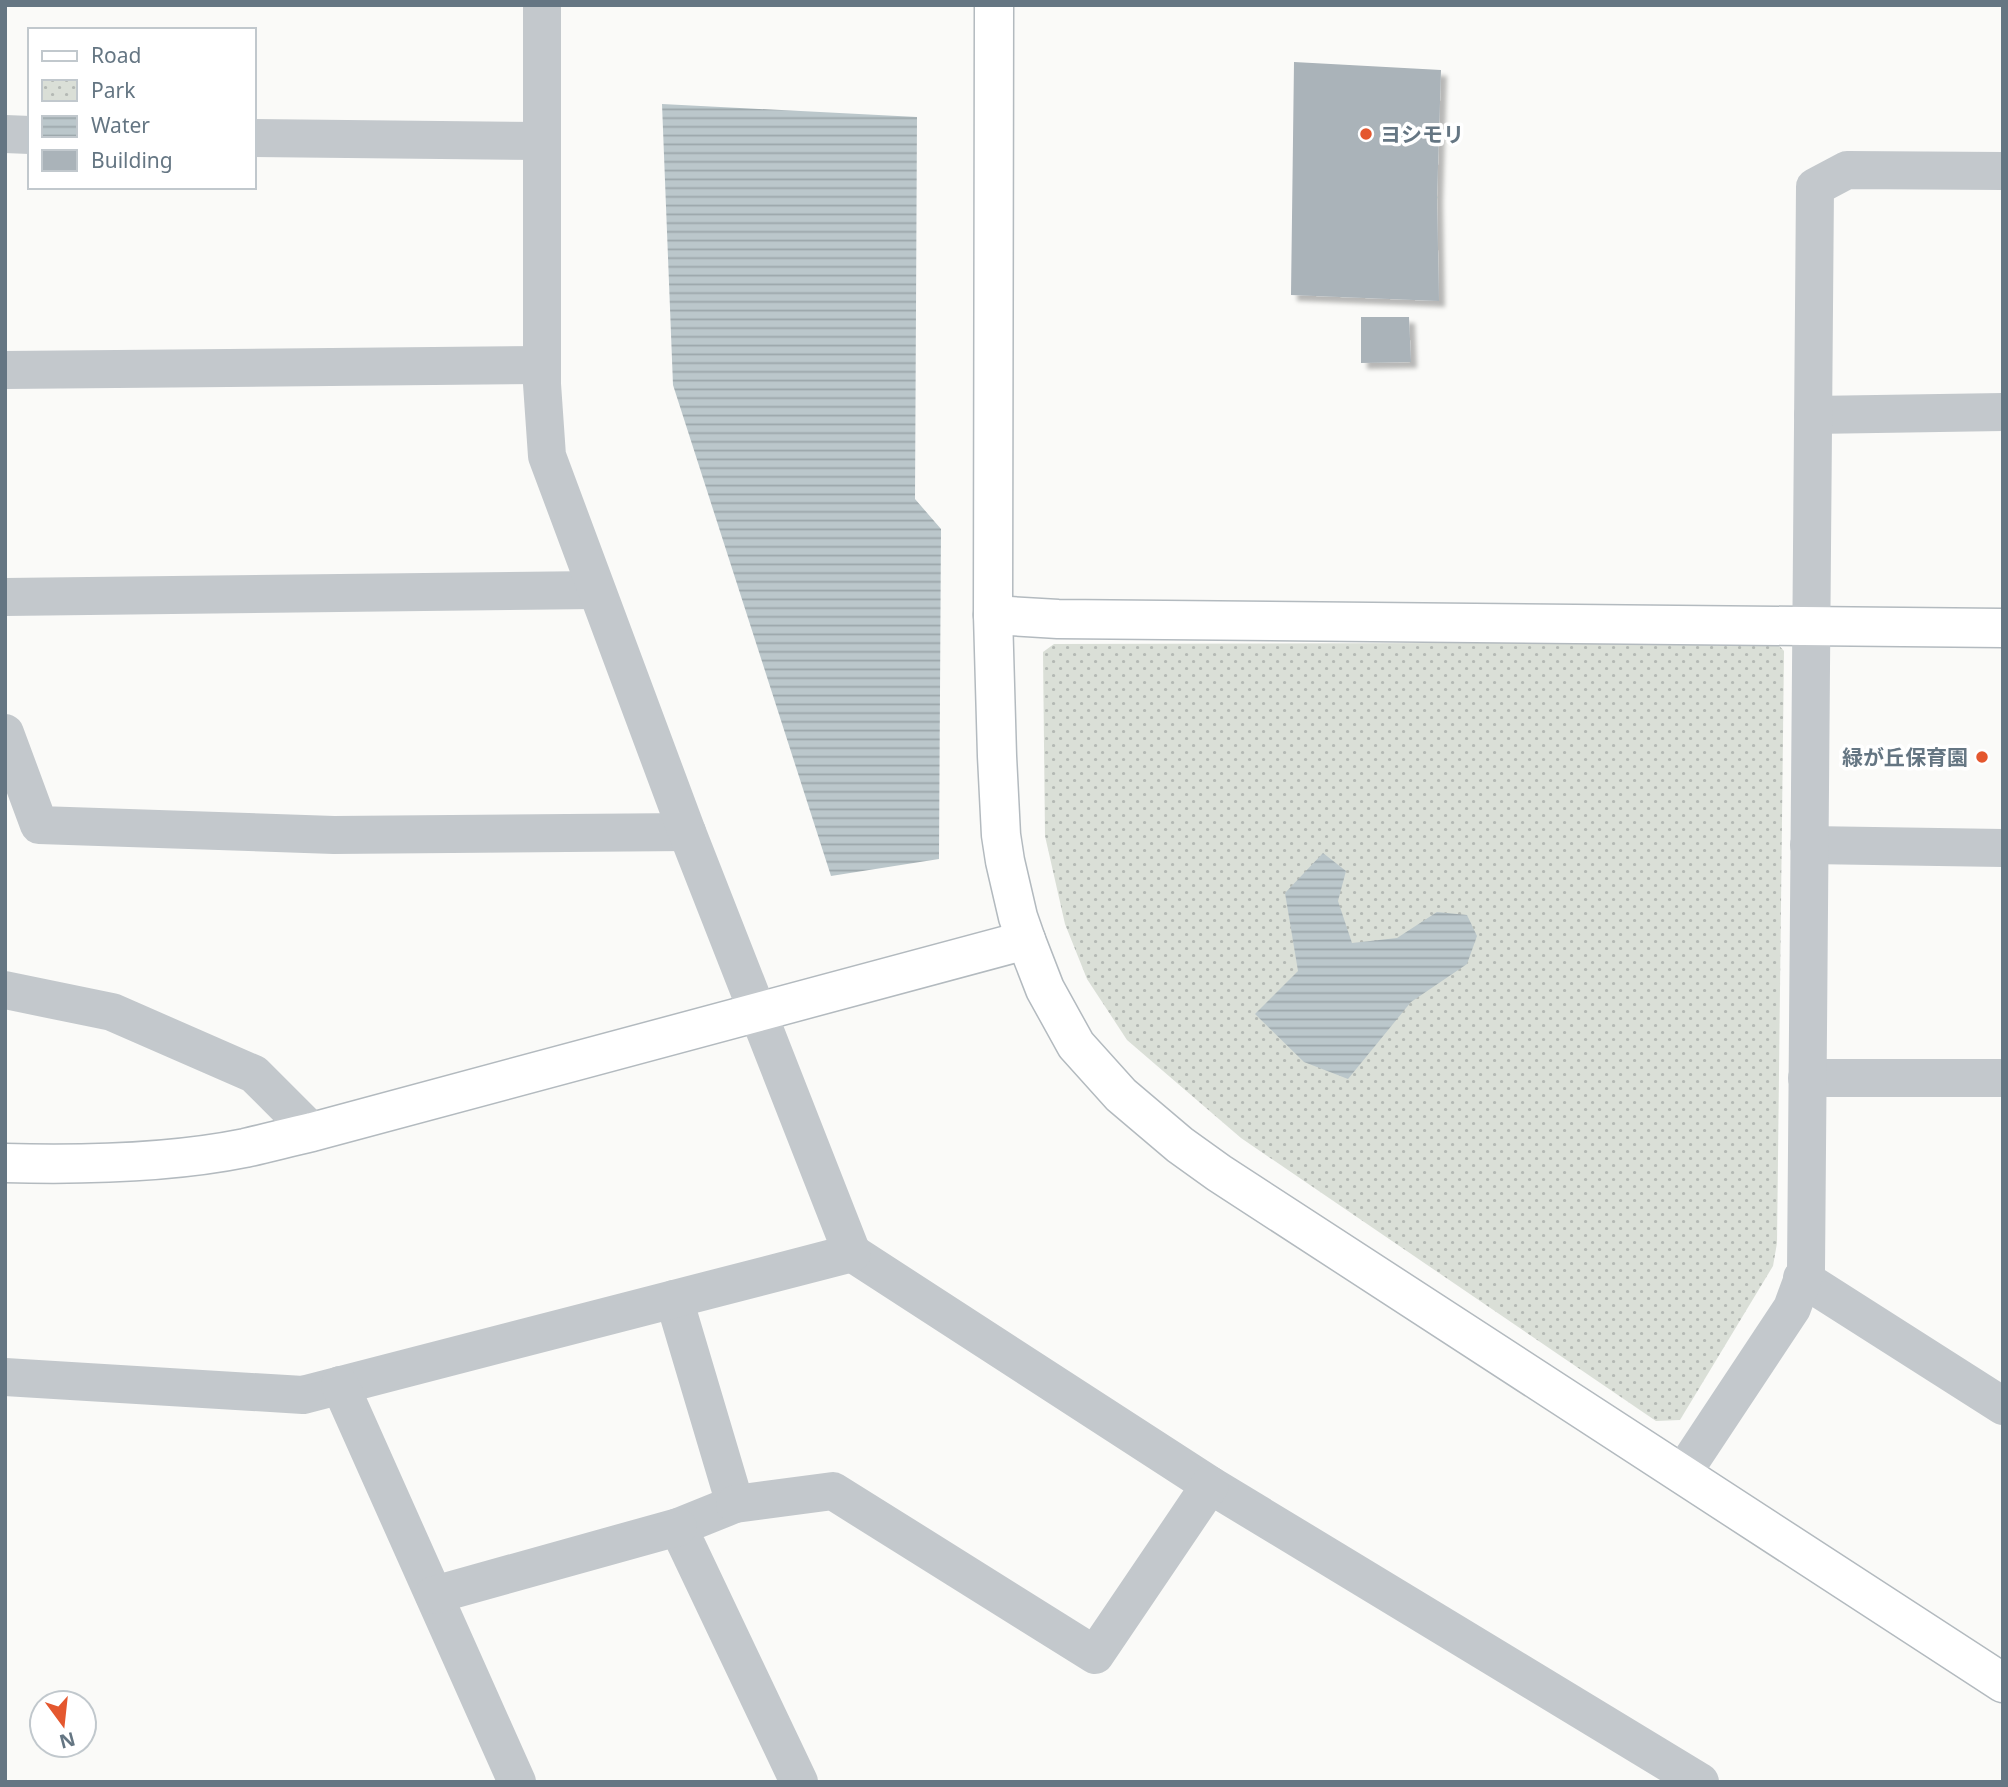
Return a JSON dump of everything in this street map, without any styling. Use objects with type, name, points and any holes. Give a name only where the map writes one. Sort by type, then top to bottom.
[{"type":"street","points":[[542,5],[542,365],[547,456],[687,832],[852,1253],[1210,1485],[1700,1782]]},
{"type":"street","points":[[994,5],[993,615],[1001,835],[1011,891],[1026,940],[1045,989],[1076,1045],[1121,1096],[1219,1173],[2003,1683]]},
{"type":"street","points":[[5,134],[28,135]]},
{"type":"street","points":[[256,138],[541,141]]},
{"type":"street","points":[[1682,1475],[1792,1308],[1806,1270],[1815,187],[1847,170],[2003,171]]},
{"type":"street","points":[[5,370],[542,365]]},
{"type":"street","points":[[1812,415],[2003,412]]},
{"type":"street","points":[[5,597],[596,590]]},
{"type":"street","points":[[993,615],[1058,619],[2003,628]]},
{"type":"street","points":[[5,733],[20,813],[39,825],[334,835],[687,832]]},
{"type":"street","points":[[1809,845],[2003,848]]},
{"type":"street","points":[[5,1163],[76,1164],[243,1148],[312,1132],[1026,940]]},
{"type":"street","points":[[5,990],[112,1012],[254,1074],[312,1132]]},
{"type":"street","points":[[1807,1078],[2003,1078]]},
{"type":"street","points":[[5,1377],[303,1395],[852,1253]]},
{"type":"street","points":[[1802,1278],[2001,1398]]},
{"type":"street","points":[[674,1298],[735,1504]]},
{"type":"street","points":[[340,1385],[517,1782]]},
{"type":"street","points":[[434,1595],[678,1527],[735,1504],[833,1491],[1095,1655],[1210,1485]]},
{"type":"street","points":[[678,1527],[799,1782]]},
{"type":"green space","points":[[1776,642],[1784,651],[1777,1243],[1773,1266],[1680,1420],[1656,1421],[1241,1138],[1127,1040],[1087,979],[1065,924],[1045,836],[1043,652],[1054,644]]},
{"type":"water","points":[[662,104],[917,117],[915,499],[941,529],[939,859],[831,876],[673,385]]},
{"type":"water","points":[[1323,853],[1346,871],[1338,901],[1352,943],[1397,938],[1437,912],[1467,915],[1477,936],[1467,964],[1411,1002],[1348,1079],[1304,1062],[1255,1014],[1298,971],[1285,893]]},
{"type":"building","name":"ヨシモリ","points":[[1294,62],[1441,70],[1437,197],[1439,301],[1291,295]]},
{"type":"building","points":[[1361,317],[1409,317],[1411,362],[1361,363]]},
{"type":"place","name":"ヨシモリ","points":[[1366,134]]},
{"type":"place","name":"緑が丘保育園","points":[[1982,757]]}]
